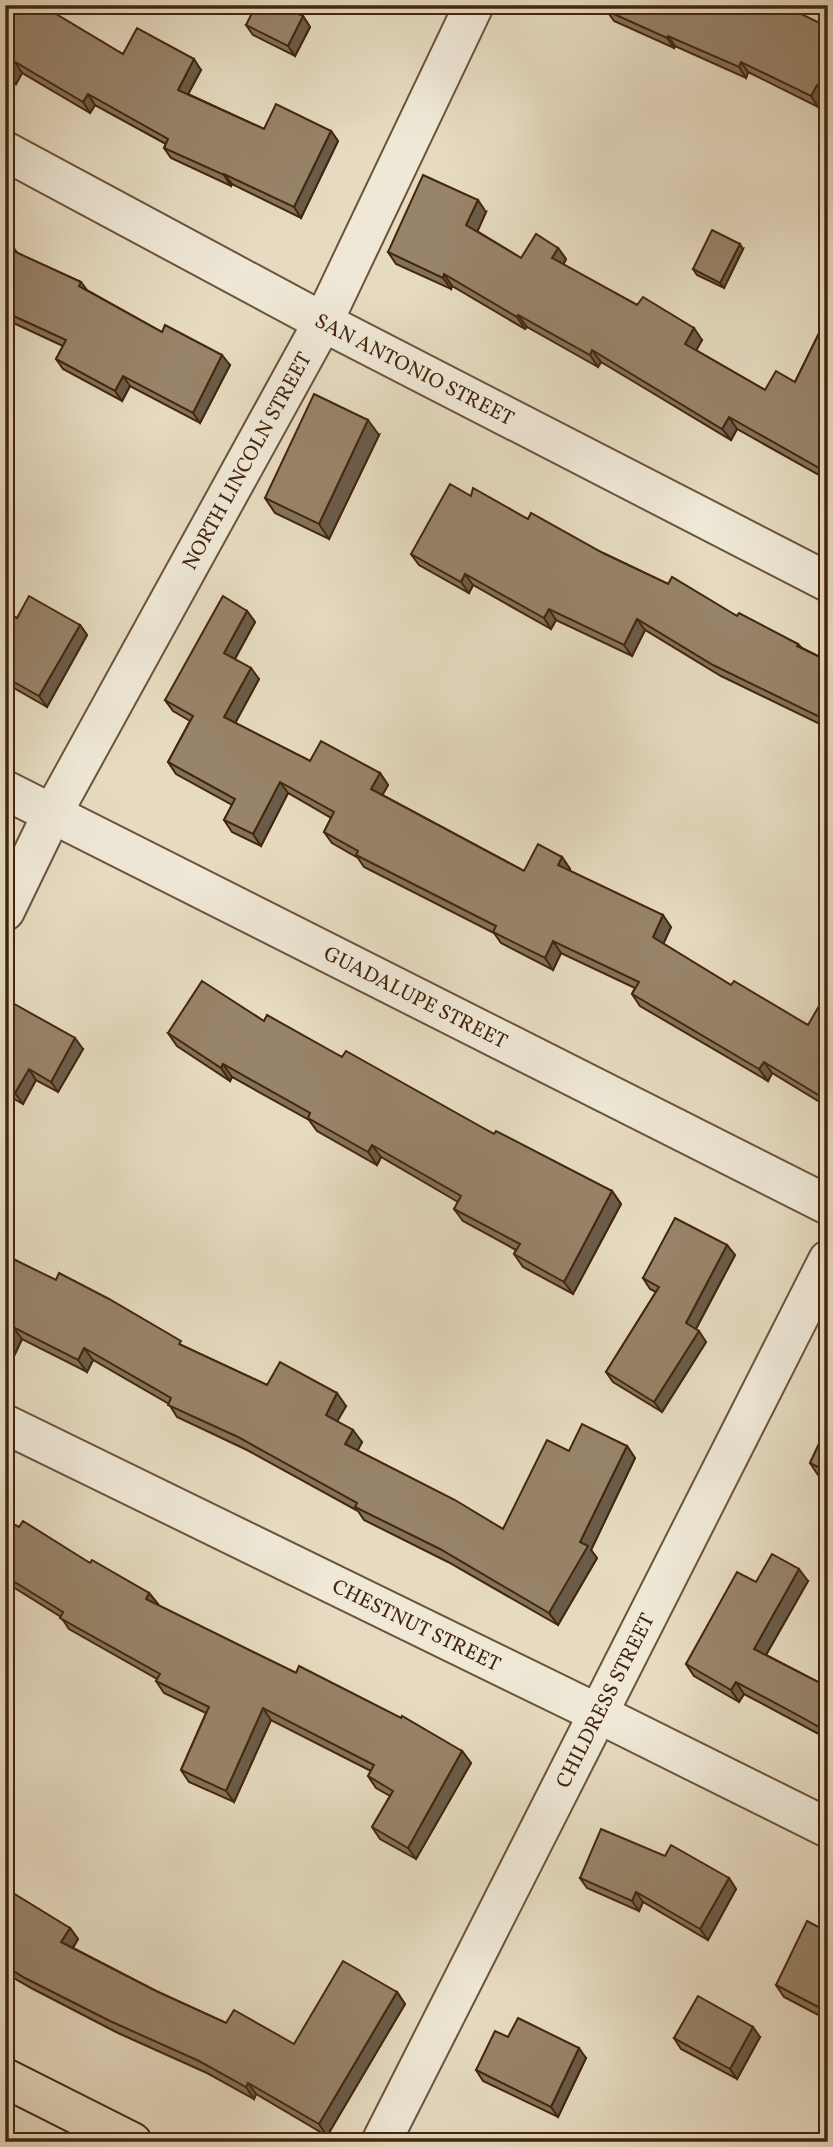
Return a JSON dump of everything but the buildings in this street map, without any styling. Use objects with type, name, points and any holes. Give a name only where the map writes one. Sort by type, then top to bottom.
[{"type":"main road","points":[[5,2078],[132,2142]]},
{"type":"street","name":"NORTH LINCOLN STREET","points":[[5,911],[52,814],[323,322],[474,5]]},
{"type":"street","name":"SAN ANTONIO STREET","points":[[5,151],[323,322],[828,582]]},
{"type":"street","name":"GUADALUPE STREET","points":[[5,790],[828,1205]]},
{"type":"street","name":"CHILDRESS STREET","points":[[382,2142],[828,1260]]},
{"type":"street","name":"CHESTNUT STREET","points":[[5,1424],[828,1828]]}]
